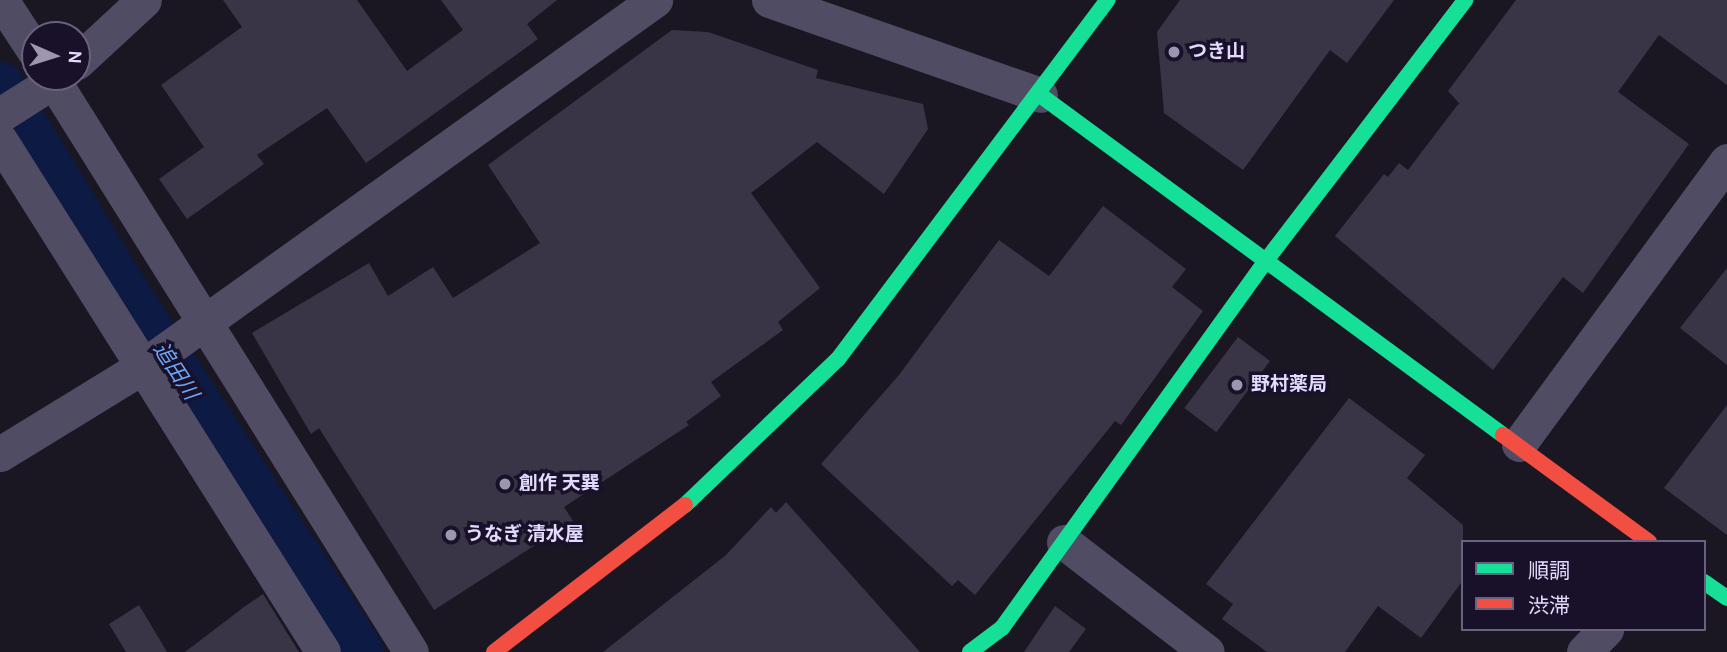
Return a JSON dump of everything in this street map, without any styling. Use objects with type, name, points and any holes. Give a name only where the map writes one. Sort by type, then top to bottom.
[{"type":"street","points":[[2,0],[21,30]]},
{"type":"street","points":[[91,48],[144,0]]},
{"type":"street","points":[[0,454],[142,367],[204,320],[655,0]]},
{"type":"street","points":[[769,0],[1040,95],[1268,258],[1520,443],[1646,540]]},
{"type":"street","points":[[494,652],[673,517],[838,359],[1040,95],[1108,0]]},
{"type":"street","points":[[970,652],[1002,628],[1268,258],[1465,0]]},
{"type":"street","points":[[0,115],[37,91]]},
{"type":"street","points":[[70,91],[204,320],[411,652]]},
{"type":"street","points":[[0,139],[323,652]]},
{"type":"street","points":[[1520,443],[1727,161]]},
{"type":"street","points":[[1064,542],[1207,652]]},
{"type":"street","points":[[1706,583],[1727,598]]},
{"type":"street","points":[[1584,652],[1604,631]]},
{"type":"building","points":[[223,0],[357,0],[407,71],[463,30],[441,0],[557,0],[527,24],[538,39],[366,163],[327,108],[257,155],[264,164],[187,219],[159,179],[204,147],[161,85],[242,27]]},
{"type":"building","points":[[1180,0],[1394,0],[1347,63],[1330,50],[1243,170],[1164,113],[1157,32]]},
{"type":"building","points":[[1516,0],[1727,0],[1727,85],[1659,35],[1618,92],[1689,144],[1583,293],[1563,277],[1493,370],[1335,236],[1384,174],[1388,177],[1399,163],[1408,170],[1459,103],[1448,91]]},
{"type":"building","points":[[672,30],[708,32],[818,70],[816,78],[923,104],[928,129],[884,194],[817,142],[751,193],[820,288],[778,322],[783,330],[711,382],[721,396],[686,422],[689,425],[564,507],[573,521],[434,610],[319,428],[311,434],[252,333],[369,263],[388,296],[433,267],[453,298],[540,243],[488,165]]},
{"type":"building","points":[[1103,206],[1186,269],[1172,287],[1203,311],[1121,425],[1115,421],[975,595],[958,580],[952,586],[821,464],[899,375],[999,240],[1049,276]]},
{"type":"building","points":[[1727,268],[1727,365],[1680,328]]},
{"type":"building","points":[[1238,337],[1270,361],[1216,432],[1184,408]]},
{"type":"building","points":[[1349,398],[1425,455],[1407,478],[1463,525],[1461,583],[1421,638],[1378,606],[1345,652],[1267,652],[1222,619],[1233,604],[1206,584]]},
{"type":"building","points":[[1727,405],[1727,535],[1664,488]]},
{"type":"building","points":[[786,502],[920,652],[603,652],[726,555],[771,507],[776,513]]},
{"type":"building","points":[[263,594],[299,652],[185,652],[244,607]]},
{"type":"building","points":[[139,605],[167,652],[126,652],[109,624]]},
{"type":"building","points":[[1055,606],[1086,629],[1069,652],[1024,652]]},
{"type":"waterway","name":"追田川","points":[[0,85],[126,293],[360,652]]},
{"type":"traffic: fast","points":[[685,505],[838,359],[1108,0]]},
{"type":"traffic: fast","points":[[970,652],[1002,628],[1268,258],[1465,0]]},
{"type":"traffic: fast","points":[[1040,95],[1503,435]]},
{"type":"traffic: fast","points":[[1706,583],[1727,598]]},
{"type":"traffic: jam","points":[[1503,435],[1646,540]]},
{"type":"traffic: jam","points":[[494,652],[685,505]]},
{"type":"place","name":"つき山","points":[[1174,52]]},
{"type":"place","name":"野村薬局","points":[[1237,385]]},
{"type":"place","name":"創作 天巽","points":[[505,484]]},
{"type":"place","name":"うなぎ 清水屋","points":[[451,535]]}]
